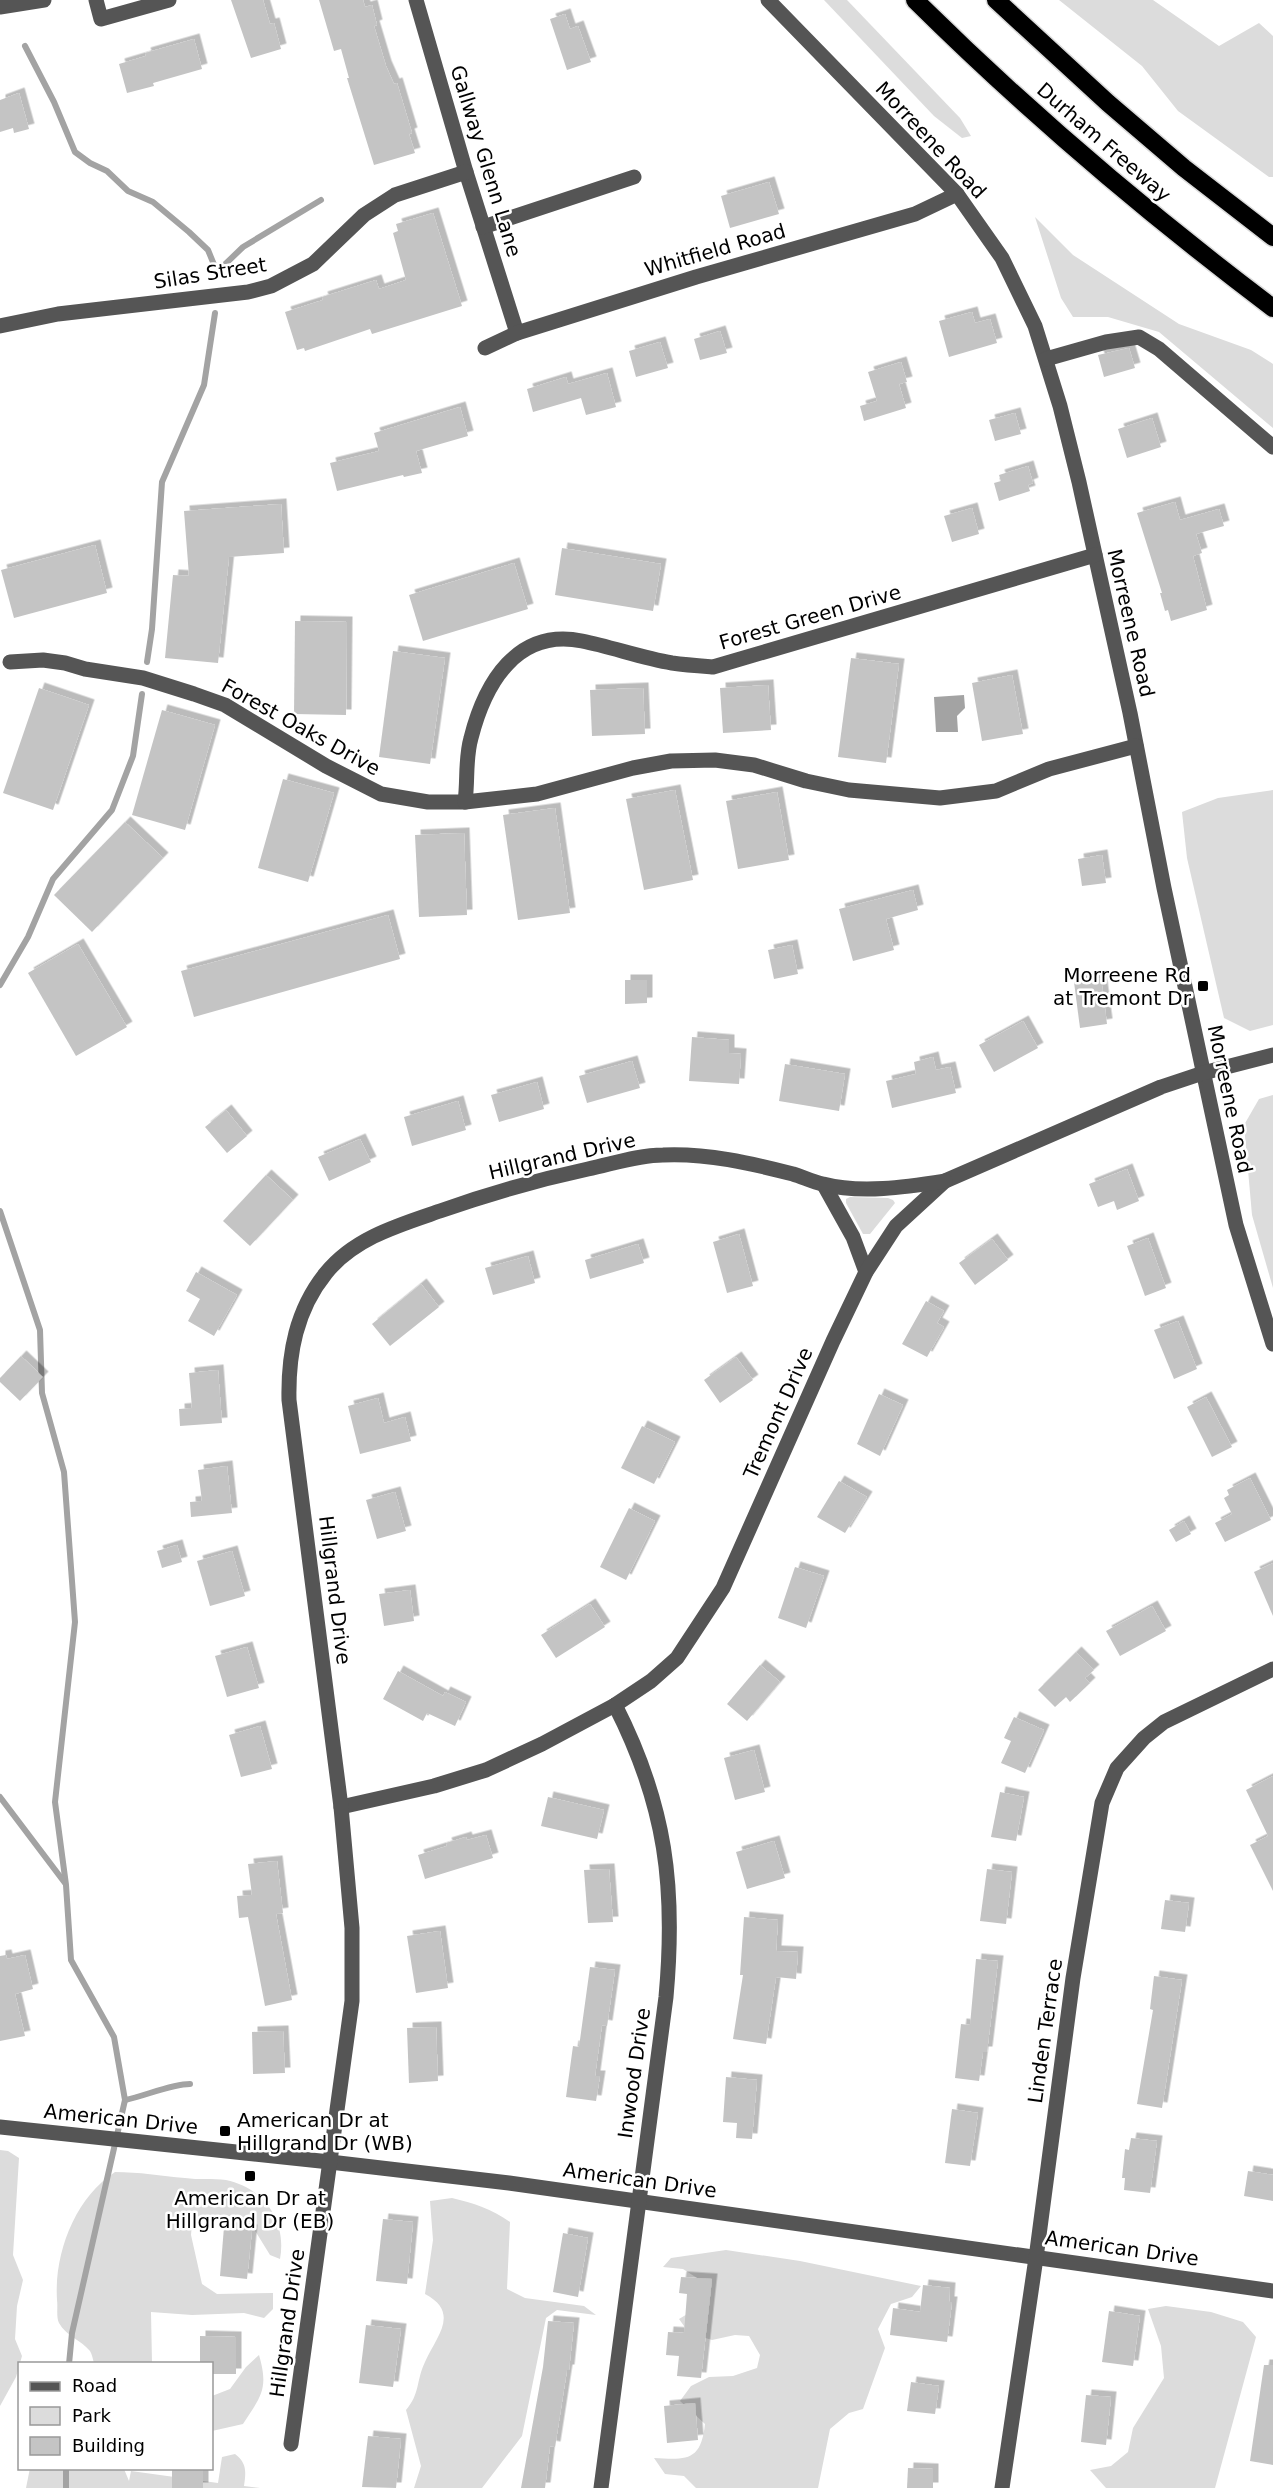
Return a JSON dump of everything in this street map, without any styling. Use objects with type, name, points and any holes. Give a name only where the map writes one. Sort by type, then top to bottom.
[{"type":"highway","name":"Durham Freeway","points":[[915,0],[1066,142],[1145,208],[1273,308]]},
{"type":"highway","name":"Durham Freeway","points":[[996,0],[1108,104],[1184,168],[1273,237]]},
{"type":"street","points":[[0,7],[43,0]]},
{"type":"street","points":[[96,0],[101,19],[169,0]]},
{"type":"street","name":"Gallway Glenn Lane","points":[[416,0],[466,172],[517,333]]},
{"type":"street","name":"Morreene Road","points":[[768,0],[957,194],[989,238],[1014,279],[1035,326],[1072,453],[1095,555],[1236,1225],[1273,1344]]},
{"type":"street","name":"Silas Street","points":[[0,326],[58,314],[248,292],[271,286],[313,264],[378,204],[395,195],[466,172]]},
{"type":"street","points":[[483,227],[634,177]]},
{"type":"street","name":"Whitfield Road","points":[[485,348],[517,333],[696,277],[915,214],[957,194]]},
{"type":"street","points":[[1046,359],[1106,342],[1139,337],[1159,349],[1273,447]]},
{"type":"street","name":"Forest Green Drive","points":[[465,802],[467,757],[484,697],[498,674],[517,654],[544,641],[564,639],[583,641],[672,663],[713,667],[1095,555]]},
{"type":"street","name":"Forest Oaks Drive","points":[[10,662],[43,660],[143,678],[225,705],[326,766],[381,794],[428,802],[465,802],[537,794],[633,768],[671,761],[715,760],[754,765],[806,781],[849,790],[940,798],[996,791],[1049,769],[1136,746]]},
{"type":"street","name":"Tremont Drive","points":[[341,1807],[434,1786],[486,1770],[542,1744],[615,1705],[651,1681],[677,1658],[723,1588],[866,1272],[896,1226],[945,1181],[1161,1087],[1203,1073],[1273,1055]]},
{"type":"street","name":"Hillgrand Drive","points":[[291,2444],[351,2001],[352,1928],[341,1807],[289,1392],[291,1352],[298,1322],[311,1293],[326,1272],[342,1256],[392,1228],[517,1186],[625,1161],[662,1155],[725,1158],[796,1175],[824,1185],[859,1188],[904,1187],[945,1181]]},
{"type":"street","points":[[824,1185],[853,1237],[866,1272]]},
{"type":"street","name":"Linden Terrace","points":[[1002,2488],[1036,2258],[1073,1978],[1096,1830],[1110,1783],[1117,1768],[1128,1754],[1144,1737],[1164,1722],[1273,1669]]},
{"type":"street","name":"Inwood Drive","points":[[601,2488],[666,1997],[671,1943],[670,1902],[662,1830],[636,1751],[615,1705]]},
{"type":"street","name":"American Drive","points":[[0,2127],[330,2162],[638,2201],[1273,2291]]},
{"type":"green space","points":[[824,0],[847,0],[960,118],[971,136],[962,138],[934,116]]},
{"type":"green space","points":[[1059,0],[1153,0],[1219,46],[1259,23],[1273,36],[1273,177],[1269,177],[1178,111],[1142,66]]},
{"type":"green space","points":[[1035,217],[1073,255],[1179,324],[1251,350],[1273,364],[1273,428],[1159,332],[1108,317],[1073,317],[1061,298]]},
{"type":"green space","points":[[1273,790],[1273,1025],[1250,1031],[1224,1018],[1187,858],[1182,812],[1218,798]]},
{"type":"green space","points":[[1273,1095],[1273,1288],[1252,1215],[1244,1125],[1259,1099]]},
{"type":"green space","points":[[850,1197],[888,1198],[895,1203],[870,1234],[863,1234],[846,1203],[846,1199]]},
{"type":"green space","points":[[0,2150],[8,2151],[19,2158],[13,2255],[23,2280],[17,2306],[15,2339],[22,2356],[20,2362],[18,2362],[16,2377],[0,2406]]},
{"type":"green space","points":[[115,2172],[216,2179],[240,2184],[262,2198],[276,2219],[280,2232],[280,2259],[270,2255],[249,2221],[242,2219],[220,2215],[205,2217],[192,2223],[191,2235],[202,2284],[217,2294],[273,2293],[273,2309],[264,2318],[244,2313],[192,2315],[151,2312],[152,2362],[94,2362],[90,2351],[59,2323],[57,2282],[63,2246],[70,2228],[89,2196]]},
{"type":"green space","points":[[452,2198],[482,2207],[510,2222],[507,2289],[525,2298],[584,2306],[596,2315],[557,2310],[546,2318],[522,2436],[482,2488],[414,2488],[421,2466],[406,2410],[414,2398],[422,2369],[443,2326],[444,2317],[436,2301],[425,2294],[433,2240],[430,2201]]},
{"type":"green space","points":[[726,2250],[800,2261],[921,2286],[912,2297],[891,2304],[878,2329],[885,2348],[863,2409],[849,2413],[830,2429],[818,2488],[696,2488],[684,2476],[665,2474],[654,2458],[684,2458],[696,2452],[700,2445],[705,2424],[680,2401],[691,2386],[709,2377],[733,2376],[757,2368],[760,2355],[749,2336],[735,2335],[712,2340],[689,2333],[679,2319],[694,2310],[697,2278],[683,2269],[663,2267],[671,2258]]},
{"type":"green space","points":[[1166,2306],[1211,2312],[1243,2322],[1256,2337],[1215,2488],[1106,2488],[1090,2470],[1111,2466],[1128,2452],[1133,2428],[1164,2378],[1161,2346],[1148,2309]]},
{"type":"green space","points":[[259,2355],[263,2384],[259,2399],[243,2424],[213,2431],[213,2396],[230,2389],[246,2367]]},
{"type":"green space","points":[[235,2454],[245,2468],[244,2486],[260,2488],[26,2488],[30,2470],[124,2470],[129,2481],[131,2471],[218,2483],[222,2457]]},
{"type":"shaded area","points":[[964,695],[965,708],[957,716],[958,732],[936,732],[934,697]]},
{"type":"building","points":[[231,0],[263,0],[270,24],[274,23],[281,49],[251,58]]},
{"type":"building","points":[[319,0],[363,0],[365,7],[372,5],[377,25],[374,26],[386,66],[394,84],[397,83],[412,133],[409,134],[415,153],[374,165],[347,78],[349,78],[341,49],[334,51]]},
{"type":"building","points":[[565,14],[570,29],[578,26],[591,62],[567,70],[550,19]]},
{"type":"building","points":[[194,39],[202,69],[127,93],[119,64],[146,56],[145,53]]},
{"type":"building","points":[[19,93],[29,129],[14,133],[13,128],[0,132],[0,100]]},
{"type":"building","points":[[769,182],[779,214],[730,228],[721,196]]},
{"type":"building","points":[[433,213],[462,306],[372,334],[370,329],[305,351],[304,348],[297,350],[285,312],[323,300],[322,297],[376,280],[379,289],[406,280],[393,233],[398,231],[396,224]]},
{"type":"building","points":[[972,312],[975,323],[990,319],[997,343],[949,357],[939,321]]},
{"type":"building","points":[[720,331],[727,353],[700,360],[694,339]]},
{"type":"building","points":[[660,342],[668,368],[636,377],[629,351]]},
{"type":"building","points":[[1129,348],[1135,368],[1104,377],[1098,355]]},
{"type":"building","points":[[901,362],[907,382],[899,384],[906,408],[864,421],[860,406],[877,401],[868,372]]},
{"type":"building","points":[[607,373],[616,407],[586,415],[581,398],[533,412],[527,389],[566,377],[568,384]]},
{"type":"building","points":[[460,407],[468,436],[416,451],[422,473],[404,477],[403,475],[337,491],[330,463],[379,451],[374,433]]},
{"type":"building","points":[[1015,413],[1021,434],[995,441],[989,420]]},
{"type":"building","points":[[1152,418],[1161,447],[1127,458],[1118,429]]},
{"type":"building","points":[[1028,466],[1033,483],[1028,485],[1030,491],[999,501],[994,483],[1001,481],[999,475]]},
{"type":"building","points":[[1175,502],[1180,520],[1219,509],[1224,526],[1196,534],[1202,553],[1193,556],[1207,610],[1171,621],[1168,610],[1165,611],[1160,593],[1162,593],[1137,513]]},
{"type":"building","points":[[281,504],[284,553],[229,557],[218,663],[165,658],[173,575],[189,576],[184,511]]},
{"type":"building","points":[[972,508],[979,534],[952,542],[944,516]]},
{"type":"building","points":[[95,545],[107,593],[14,618],[1,570]]},
{"type":"building","points":[[562,548],[661,564],[653,611],[555,595]]},
{"type":"building","points":[[514,563],[528,609],[423,641],[409,595]]},
{"type":"building","points":[[295,621],[347,622],[346,715],[294,714]]},
{"type":"building","points":[[393,651],[445,658],[430,764],[379,757]]},
{"type":"building","points":[[851,658],[899,664],[886,763],[838,757]]},
{"type":"building","points":[[1012,675],[1023,734],[982,741],[972,683]]},
{"type":"building","points":[[768,685],[771,730],[723,733],[720,688]]},
{"type":"building","points":[[39,688],[89,705],[53,810],[3,793]]},
{"type":"building","points":[[643,688],[645,734],[592,736],[590,690]]},
{"type":"building","points":[[162,710],[215,725],[185,830],[132,815]]},
{"type":"building","points":[[283,779],[334,793],[308,882],[258,868]]},
{"type":"building","points":[[675,790],[693,880],[644,890],[626,799]]},
{"type":"building","points":[[777,792],[789,860],[738,869],[726,801]]},
{"type":"building","points":[[555,808],[570,913],[518,920],[503,815]]},
{"type":"building","points":[[125,822],[163,858],[92,932],[54,895]]},
{"type":"building","points":[[464,833],[467,915],[419,917],[415,835]]},
{"type":"building","points":[[1102,855],[1106,883],[1082,886],[1078,859]]},
{"type":"building","points":[[913,890],[918,910],[886,919],[894,950],[853,961],[839,909]]},
{"type":"building","points":[[388,915],[400,959],[194,1017],[181,971]]},
{"type":"building","points":[[78,944],[127,1027],[76,1056],[28,973]]},
{"type":"building","points":[[792,945],[798,974],[774,979],[768,950]]},
{"type":"building","points":[[1101,978],[1107,1024],[1080,1028],[1074,982]]},
{"type":"building","points":[[625,980],[647,980],[647,1003],[625,1004]]},
{"type":"building","points":[[1023,1021],[1038,1048],[994,1072],[979,1045]]},
{"type":"building","points":[[692,1037],[729,1040],[729,1053],[741,1054],[739,1084],[689,1081]]},
{"type":"building","points":[[933,1057],[936,1070],[950,1067],[956,1093],[892,1108],[886,1081],[916,1074],[914,1062]]},
{"type":"building","points":[[632,1061],[640,1088],[587,1103],[579,1076]]},
{"type":"building","points":[[785,1064],[845,1074],[839,1111],[779,1101]]},
{"type":"building","points":[[537,1082],[544,1109],[499,1122],[491,1095]]},
{"type":"building","points":[[458,1101],[466,1130],[412,1146],[404,1117]]},
{"type":"building","points":[[226,1110],[247,1136],[227,1153],[205,1127]]},
{"type":"building","points":[[360,1139],[371,1162],[329,1181],[318,1157]]},
{"type":"building","points":[[1127,1169],[1139,1201],[1117,1210],[1114,1201],[1098,1207],[1089,1184]]},
{"type":"building","points":[[266,1175],[293,1200],[250,1246],[223,1221]]},
{"type":"building","points":[[739,1234],[753,1286],[727,1293],[713,1242]]},
{"type":"building","points":[[1148,1238],[1166,1288],[1145,1296],[1127,1246]]},
{"type":"building","points":[[992,1239],[1008,1260],[975,1285],[959,1263]]},
{"type":"building","points":[[638,1244],[644,1263],[590,1279],[585,1260]]},
{"type":"building","points":[[528,1256],[535,1283],[493,1295],[485,1268]]},
{"type":"building","points":[[196,1272],[237,1295],[214,1336],[188,1321],[200,1299],[186,1291]]},
{"type":"building","points":[[421,1284],[439,1307],[390,1346],[372,1324]]},
{"type":"building","points":[[926,1301],[944,1311],[937,1323],[944,1327],[927,1357],[902,1344]]},
{"type":"building","points":[[1178,1321],[1197,1369],[1174,1379],[1154,1330]]},
{"type":"building","points":[[21,1356],[43,1377],[20,1401],[0,1382],[0,1378]]},
{"type":"building","points":[[736,1357],[753,1380],[720,1403],[704,1380]]},
{"type":"building","points":[[218,1370],[222,1423],[180,1426],[179,1409],[192,1408],[189,1373]]},
{"type":"building","points":[[879,1394],[903,1405],[880,1456],[857,1444]]},
{"type":"building","points":[[1206,1397],[1232,1447],[1212,1457],[1187,1407]]},
{"type":"building","points":[[378,1398],[384,1423],[405,1417],[411,1441],[360,1454],[348,1406]]},
{"type":"building","points":[[642,1426],[675,1442],[654,1484],[621,1468]]},
{"type":"building","points":[[227,1466],[232,1513],[191,1517],[190,1502],[202,1501],[198,1470]]},
{"type":"building","points":[[1250,1478],[1271,1520],[1225,1542],[1215,1523],[1232,1514],[1224,1498],[1229,1495],[1227,1490]]},
{"type":"building","points":[[839,1481],[867,1497],[845,1533],[817,1517]]},
{"type":"building","points":[[395,1492],[406,1531],[377,1539],[366,1500]]},
{"type":"building","points":[[629,1508],[655,1521],[626,1580],[600,1567]]},
{"type":"building","points":[[1184,1521],[1191,1534],[1176,1542],[1169,1530]]},
{"type":"building","points":[[177,1545],[182,1562],[162,1568],[157,1551]]},
{"type":"building","points":[[232,1551],[245,1596],[210,1606],[197,1561]]},
{"type":"building","points":[[1273,1563],[1273,1616],[1254,1572]]},
{"type":"building","points":[[795,1567],[824,1576],[806,1628],[778,1618]]},
{"type":"building","points":[[410,1590],[414,1621],[384,1626],[379,1594]]},
{"type":"building","points":[[590,1604],[605,1627],[556,1658],[541,1635]]},
{"type":"building","points":[[1152,1606],[1166,1631],[1120,1656],[1106,1631]]},
{"type":"building","points":[[247,1647],[259,1688],[227,1697],[215,1656]]},
{"type":"building","points":[[1076,1652],[1094,1670],[1085,1678],[1090,1683],[1070,1702],[1066,1697],[1055,1707],[1038,1690]]},
{"type":"building","points":[[760,1665],[780,1682],[747,1721],[727,1704]]},
{"type":"building","points":[[398,1671],[443,1696],[445,1692],[466,1702],[455,1726],[427,1713],[423,1721],[383,1699]]},
{"type":"building","points":[[1014,1717],[1044,1730],[1025,1773],[1001,1763],[1011,1741],[1004,1738]]},
{"type":"building","points":[[260,1726],[272,1769],[241,1777],[229,1735]]},
{"type":"building","points":[[754,1750],[765,1792],[735,1800],[724,1758]]},
{"type":"building","points":[[1273,1776],[1273,1891],[1250,1845],[1268,1836],[1246,1790]]},
{"type":"building","points":[[1000,1792],[1024,1797],[1016,1841],[991,1837]]},
{"type":"building","points":[[548,1797],[604,1810],[597,1839],[541,1826]]},
{"type":"building","points":[[486,1835],[493,1858],[425,1879],[418,1855],[466,1837],[467,1840]]},
{"type":"building","points":[[774,1841],[785,1878],[747,1889],[736,1852]]},
{"type":"building","points":[[277,1861],[283,1913],[276,1914],[292,2000],[265,2006],[248,1917],[239,1918],[237,1896],[252,1895],[248,1864]]},
{"type":"building","points":[[609,1869],[613,1922],[588,1923],[584,1870]]},
{"type":"building","points":[[987,1869],[1012,1872],[1006,1924],[980,1921]]},
{"type":"building","points":[[1165,1900],[1189,1903],[1185,1932],[1161,1929]]},
{"type":"building","points":[[744,1917],[778,1920],[776,1951],[798,1952],[796,1979],[776,1977],[766,2044],[733,2039],[743,1975],[740,1975]]},
{"type":"building","points":[[440,1931],[448,1988],[416,1993],[407,1936]]},
{"type":"building","points":[[6,1955],[7,1959],[25,1955],[33,1989],[15,1994],[25,2036],[0,2041],[0,1956]]},
{"type":"building","points":[[976,1959],[998,1961],[987,2052],[983,2052],[979,2081],[955,2078],[961,2024],[970,2025]]},
{"type":"building","points":[[590,1967],[615,1970],[607,2026],[602,2025],[595,2076],[600,2076],[596,2101],[566,2097],[573,2046],[579,2047]]},
{"type":"building","points":[[1154,1976],[1182,1980],[1162,2108],[1137,2104],[1153,2010],[1150,2009]]},
{"type":"building","points":[[436,2027],[438,2081],[409,2083],[407,2028]]},
{"type":"building","points":[[283,2031],[285,2073],[253,2074],[252,2032]]},
{"type":"building","points":[[726,2077],[757,2080],[752,2139],[736,2138],[737,2123],[723,2122]]},
{"type":"building","points":[[952,2109],[978,2113],[970,2166],[945,2163]]},
{"type":"building","points":[[1131,2138],[1157,2141],[1150,2193],[1124,2190],[1125,2178],[1122,2178],[1125,2149],[1129,2150]]},
{"type":"building","points":[[1248,2171],[1273,2175],[1273,2201],[1244,2196]]},
{"type":"building","points":[[383,2219],[413,2222],[407,2284],[376,2281]]},
{"type":"building","points":[[224,2227],[252,2230],[247,2279],[220,2276]]},
{"type":"building","points":[[563,2233],[588,2238],[578,2297],[553,2292]]},
{"type":"building","points":[[681,2277],[712,2279],[701,2378],[677,2376],[679,2356],[666,2355],[668,2332],[684,2333],[687,2294],[679,2293]]},
{"type":"building","points":[[923,2285],[950,2288],[949,2302],[952,2302],[947,2342],[890,2335],[893,2308],[920,2312]]},
{"type":"building","points":[[1109,2311],[1140,2316],[1133,2366],[1102,2362]]},
{"type":"building","points":[[548,2321],[574,2323],[569,2370],[567,2370],[555,2447],[550,2446],[545,2488],[521,2488],[543,2367]]},
{"type":"building","points":[[366,2325],[401,2329],[393,2387],[359,2383]]},
{"type":"building","points":[[200,2336],[236,2337],[236,2374],[213,2374],[213,2362],[200,2362]]},
{"type":"building","points":[[1264,2365],[1273,2365],[1273,2465],[1250,2461]]},
{"type":"building","points":[[911,2382],[939,2386],[935,2414],[907,2411]]},
{"type":"building","points":[[1086,2395],[1111,2397],[1106,2445],[1081,2442]]},
{"type":"building","points":[[695,2403],[698,2440],[667,2443],[664,2406]]},
{"type":"building","points":[[368,2436],[401,2439],[396,2488],[362,2487]]},
{"type":"building","points":[[908,2468],[933,2469],[933,2488],[907,2488]]},
{"type":"building","points":[[172,2470],[203,2470],[203,2488],[172,2488]]},
{"type":"waterway","points":[[25,46],[54,102],[75,152],[90,163],[107,171],[128,191],[153,202],[189,232],[208,250],[217,272],[243,247],[321,200]]},
{"type":"waterway","points":[[147,662],[152,629],[162,482],[204,385],[215,313]]},
{"type":"waterway","points":[[0,985],[28,937],[53,879],[112,810],[133,756],[142,694]]},
{"type":"waterway","points":[[0,1211],[40,1330],[42,1393],[64,1472],[75,1622],[55,1802],[66,1885],[71,1960],[114,2037],[125,2100],[72,2333],[69,2362]]},
{"type":"waterway","points":[[0,1797],[65,1883]]},
{"type":"waterway","points":[[125,2100],[190,2084]]},
{"type":"waterway","points":[[66,2470],[66,2488]]},
{"type":"place","name":"Morreene Rd at Tremont Dr","points":[[1203,986]]},
{"type":"place","name":"American Dr at Hillgrand Dr (WB)","points":[[225,2131]]},
{"type":"place","name":"American Dr at Hillgrand Dr (EB)","points":[[250,2176]]}]
